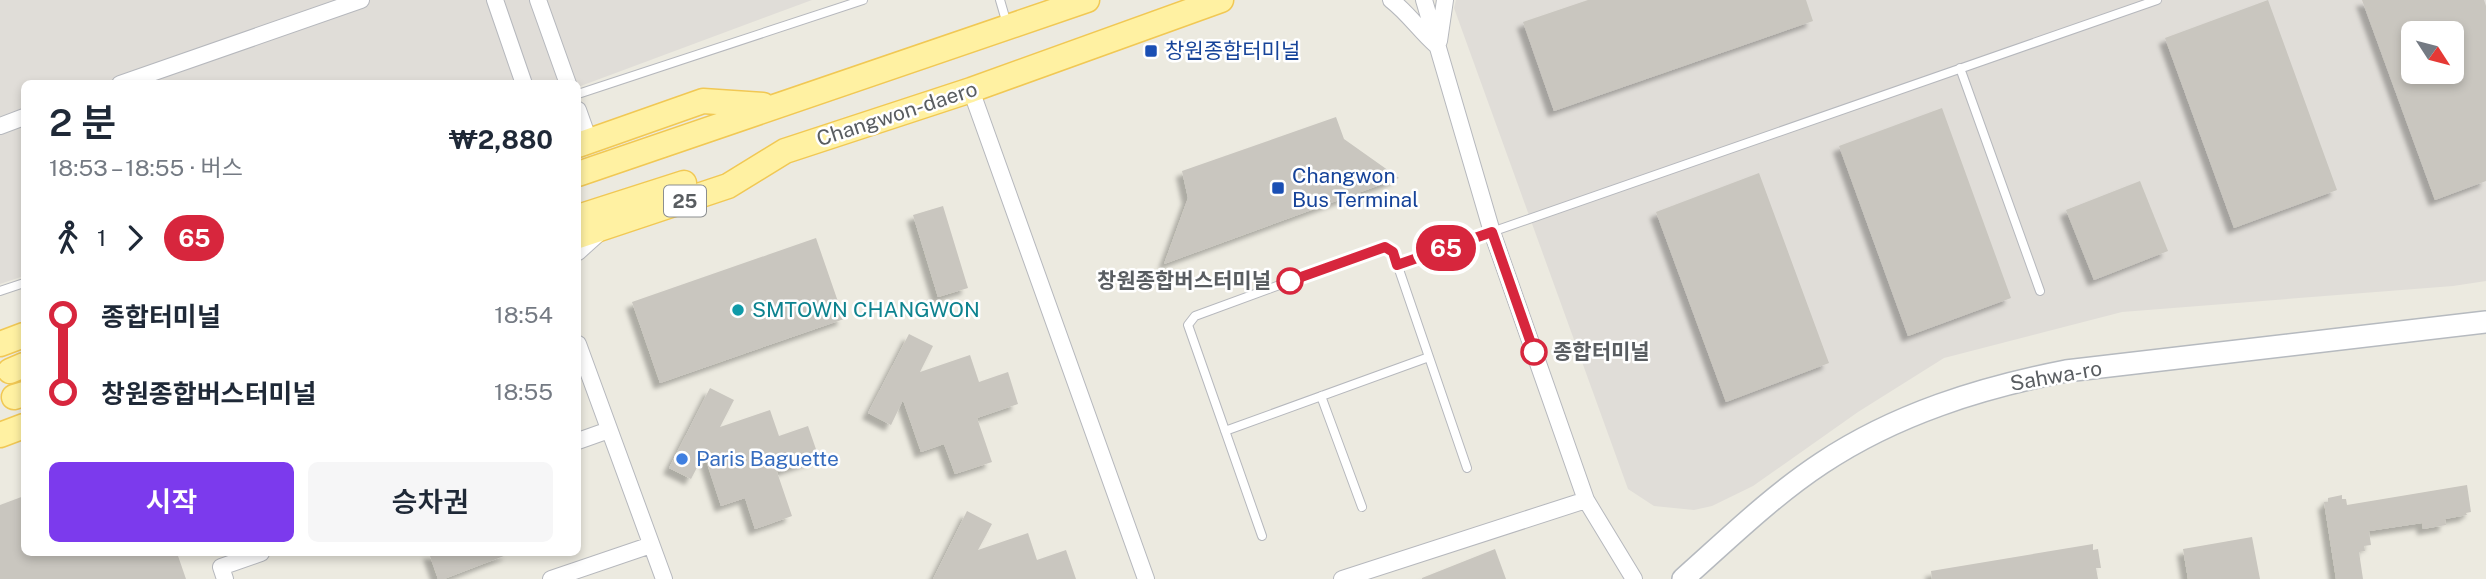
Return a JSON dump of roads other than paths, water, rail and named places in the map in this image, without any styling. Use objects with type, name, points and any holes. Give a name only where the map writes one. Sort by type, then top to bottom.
[{"type":"main road","points":[[581,173],[1087,0]]},
{"type":"main road","name":"Changwon-daero","points":[[581,235],[728,186],[785,151],[971,90],[1221,0]]},
{"type":"main road","points":[[583,143],[703,101],[774,105]]},
{"type":"main road","points":[[581,216],[785,151]]},
{"type":"main road","name":"Sahwa-ro","points":[[1683,579],[1781,493],[1823,463],[1867,437],[1957,398],[2012,382],[2066,371],[2486,322]]},
{"type":"main road","points":[[0,417],[21,420]]},
{"type":"main road","points":[[0,435],[21,427]]},
{"type":"street","points":[[131,80],[361,0]]},
{"type":"street","points":[[495,0],[523,80]]},
{"type":"street","points":[[538,0],[567,80]]},
{"type":"street","points":[[1391,0],[1404,10],[1417,28],[1438,47]]},
{"type":"street","points":[[1424,0],[1492,232],[1586,500],[1634,579]]},
{"type":"street","points":[[1438,47],[1445,0]]},
{"type":"street","points":[[971,90],[1146,579]]},
{"type":"street","points":[[0,125],[21,118]]},
{"type":"street","points":[[581,249],[606,228]]},
{"type":"street","points":[[581,352],[664,579]]},
{"type":"street","points":[[581,440],[609,430]]},
{"type":"street","points":[[1342,579],[1586,500]]},
{"type":"street","points":[[551,579],[651,545]]},
{"type":"street","points":[[223,573],[255,556]]},
{"type":"lane","points":[[581,93],[863,0]]},
{"type":"lane","points":[[1000,0],[1008,27]]},
{"type":"lane","points":[[1397,265],[2157,0]]},
{"type":"lane","points":[[1961,68],[2040,291]]},
{"type":"lane","points":[[1262,536],[1188,325],[1195,316],[1385,247],[1393,252],[1467,468]]},
{"type":"lane","points":[[0,292],[21,284]]},
{"type":"lane","points":[[1225,431],[1429,357]]},
{"type":"lane","points":[[1321,396],[1362,507]]},
{"type":"place","name":"창원종합터미널","points":[[1151,51]]},
{"type":"place","name":"Changwon Bus Terminal","points":[[1278,188]]},
{"type":"place","name":"창원종합버스터미널","points":[[1290,281]]},
{"type":"place","name":"SMTOWN CHANGWON","points":[[738,310]]},
{"type":"place","name":"종합터미널","points":[[1534,352]]},
{"type":"place","name":"Paris Baguette","points":[[682,459]]}]
